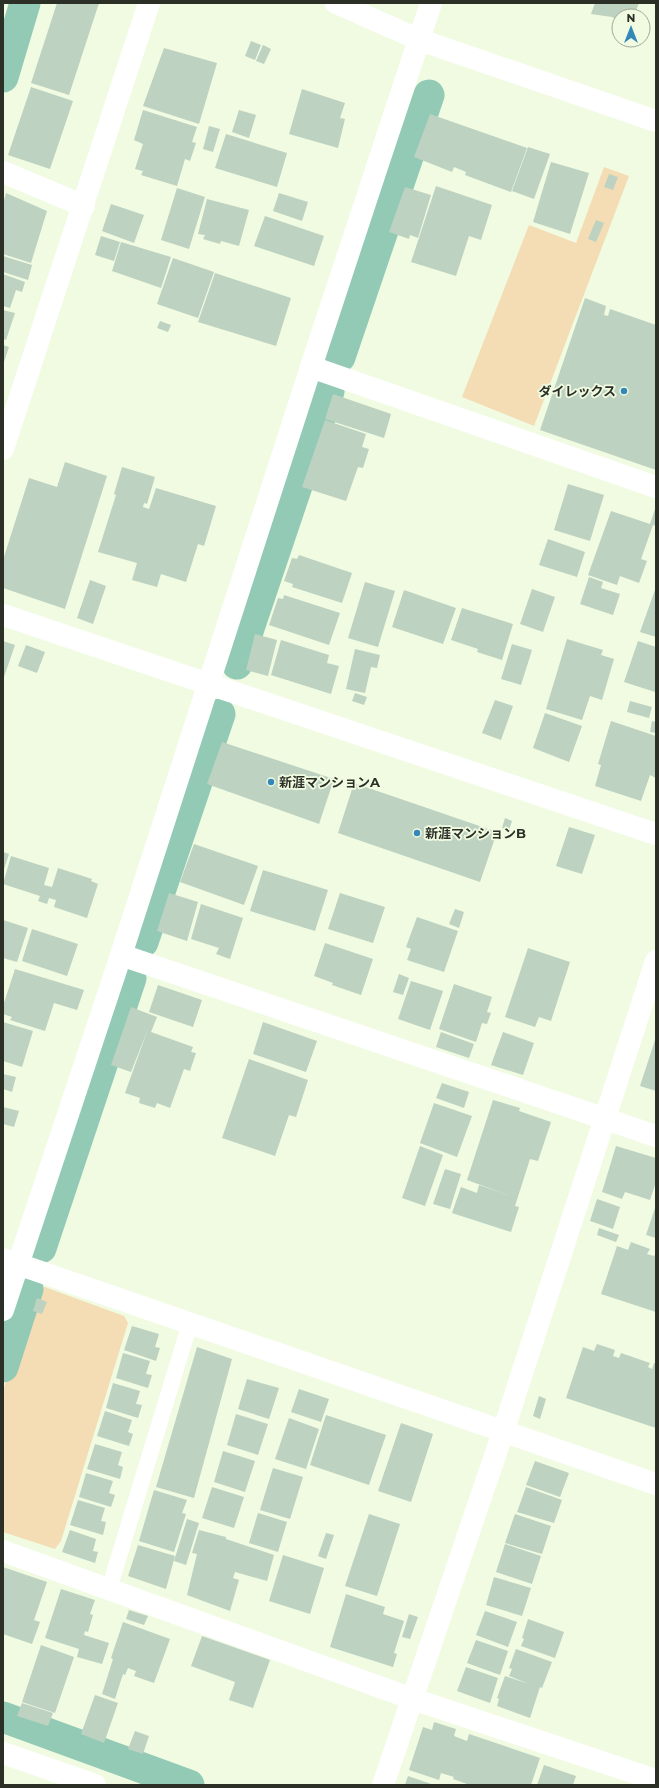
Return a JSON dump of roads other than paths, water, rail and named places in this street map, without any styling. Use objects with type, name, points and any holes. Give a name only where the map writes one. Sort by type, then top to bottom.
[{"type":"street","points":[[3,449],[84,206],[148,3]]},
{"type":"street","points":[[336,3],[420,40],[656,121]]},
{"type":"street","points":[[3,1310],[10,1262],[121,955],[311,367],[431,3]]},
{"type":"street","points":[[3,172],[84,206]]},
{"type":"street","points":[[311,367],[656,487]]},
{"type":"street","points":[[3,615],[210,683],[656,834]]},
{"type":"street","points":[[121,955],[656,1136]]},
{"type":"street","points":[[383,1785],[414,1699],[503,1432],[656,961]]},
{"type":"street","points":[[10,1262],[656,1484]]},
{"type":"street","points":[[3,1551],[414,1699],[656,1780]]},
{"type":"street","points":[[3,1753],[95,1785]]},
{"type":"lane","points":[[109,1589],[190,1323]]},
{"type":"waterway","points":[[3,77],[25,3]]},
{"type":"waterway","points":[[340,357],[429,95]]},
{"type":"waterway","points":[[237,664],[329,391]]},
{"type":"waterway","points":[[143,942],[220,714]]},
{"type":"waterway","points":[[41,1248],[131,978]]},
{"type":"waterway","points":[[3,1367],[28,1289]]},
{"type":"waterway","points":[[3,1717],[189,1785]]},
{"type":"place","name":"ダイレックス","points":[[624,391]]},
{"type":"place","name":"新涯マンションA","points":[[271,782]]},
{"type":"place","name":"新涯マンションB","points":[[417,833]]}]
